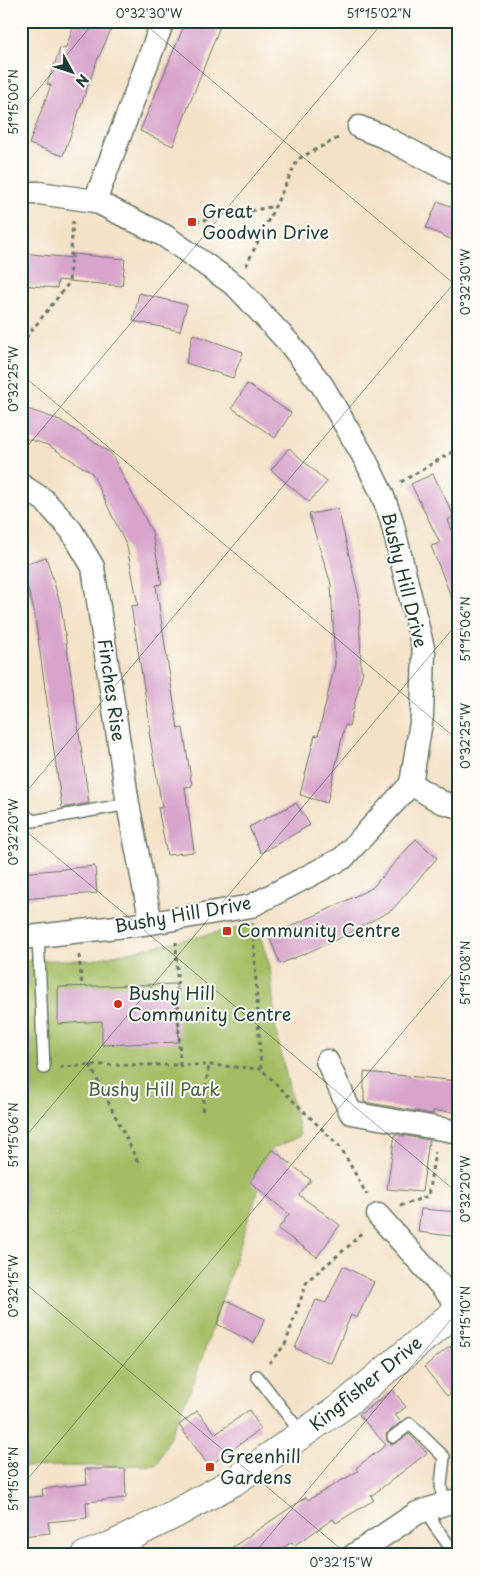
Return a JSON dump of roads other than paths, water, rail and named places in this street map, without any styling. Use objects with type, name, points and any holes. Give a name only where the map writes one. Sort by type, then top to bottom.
[{"type":"street","points":[[85,200],[163,21]]},
{"type":"street","points":[[359,127],[382,136],[459,176]]},
{"type":"street","name":"Bushy Hill Drive","points":[[21,193],[40,193],[85,200],[165,236],[236,286],[289,343],[322,385],[365,459],[382,494],[391,518],[424,652],[422,716],[411,784],[343,858],[251,906],[175,919],[30,938]]},
{"type":"street","name":"Finches Rise","points":[[21,485],[44,500],[71,530],[93,567],[128,804],[151,922]]},
{"type":"street","points":[[411,784],[441,802],[459,807]]},
{"type":"street","points":[[327,1061],[351,1113],[449,1130]]},
{"type":"street","points":[[378,1215],[459,1307]]},
{"type":"street","name":"Kingfisher Drive","points":[[104,1552],[233,1482],[344,1405],[459,1307]]},
{"type":"street","points":[[354,1555],[417,1512],[444,1505]]},
{"type":"lane","points":[[21,812],[33,821],[128,804]]},
{"type":"lane","points":[[30,938],[44,1068]]},
{"type":"lane","points":[[257,1376],[302,1434]]},
{"type":"lane","points":[[393,1437],[410,1424],[444,1457],[441,1485],[444,1505],[434,1526],[456,1555]]},
{"type":"place","name":"Great Goodwin Drive","points":[[192,222]]},
{"type":"place","name":"Community Centre","points":[[227,931]]},
{"type":"place","name":"Bushy Hill Community Centre","points":[[118,1004]]},
{"type":"place","name":"Greenhill Gardens","points":[[210,1467]]},
{"type":"park label","name":"Bushy Hill Park","points":[[154,1090]]}]
